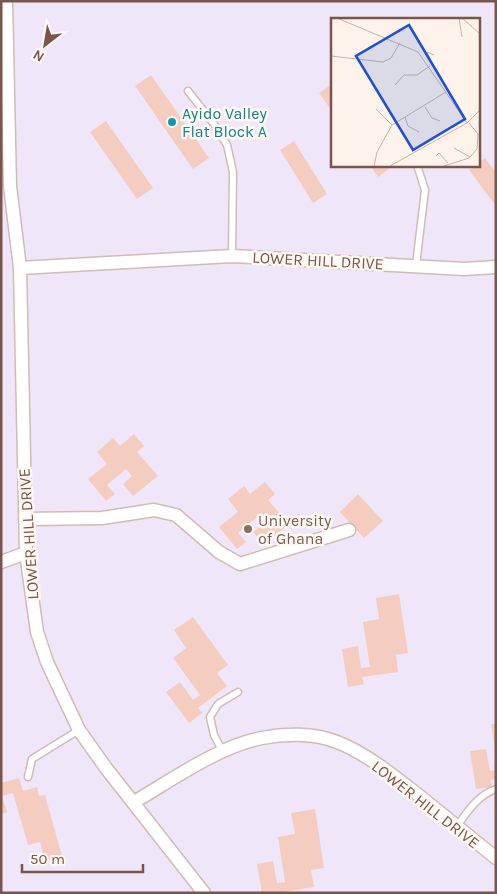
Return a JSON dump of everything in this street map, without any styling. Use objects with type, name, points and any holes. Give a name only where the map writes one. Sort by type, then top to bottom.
[{"type":"street","name":"LOWER HILL DRIVE","points":[[6,1],[10,186],[20,268],[26,553],[37,632],[46,662],[79,730],[106,768],[204,893]]},
{"type":"street","name":"LOWER HILL DRIVE","points":[[20,268],[232,256],[496,268]]},
{"type":"street","points":[[25,518],[102,518],[154,510],[176,515],[219,552],[240,564],[349,530]]},
{"type":"street","points":[[1,562],[26,553]]},
{"type":"street","name":"LOWER HILL DRIVE","points":[[134,802],[205,760],[223,752],[261,738],[287,734],[313,736],[337,742],[392,774],[496,858]]},
{"type":"lane","points":[[188,91],[214,124],[227,145],[233,172],[232,256]]},
{"type":"lane","points":[[416,265],[425,190],[417,166]]},
{"type":"lane","points":[[223,752],[214,735],[210,717],[218,704],[238,692]]},
{"type":"lane","points":[[28,777],[32,759],[79,730]]},
{"type":"lane","points":[[457,826],[479,798],[496,789]]},
{"type":"shaded area","name":"University of Ghana","points":[[1,1],[496,1],[496,893],[1,893]]},
{"type":"building","name":"Ayido Valley Flat Block A","points":[[151,75],[209,158],[193,169],[135,86]]},
{"type":"building","points":[[331,85],[331,110],[319,93]]},
{"type":"building","points":[[106,121],[153,188],[137,199],[90,132]]},
{"type":"building","points":[[294,141],[327,194],[313,203],[280,150]]},
{"type":"building","points":[[485,158],[496,173],[496,206],[469,170],[480,166],[480,162]]},
{"type":"building","points":[[371,166],[393,166],[378,177]]},
{"type":"building","points":[[134,434],[144,446],[137,452],[158,476],[133,496],[123,484],[132,476],[126,469],[107,485],[115,494],[106,501],[88,479],[107,464],[97,452],[113,438],[120,446]]},
{"type":"building","points":[[265,482],[275,494],[268,500],[289,524],[264,545],[253,532],[263,524],[257,517],[238,533],[246,542],[237,549],[219,527],[238,512],[228,499],[244,486],[250,494]]},
{"type":"building","points":[[358,494],[383,521],[364,538],[340,512]]},
{"type":"building","points":[[399,594],[408,653],[396,655],[398,672],[362,677],[364,684],[348,687],[342,649],[358,646],[361,668],[370,667],[363,622],[379,619],[376,598]]},
{"type":"building","points":[[193,617],[228,665],[217,673],[227,686],[198,708],[202,713],[189,723],[166,692],[180,682],[193,700],[200,695],[173,658],[186,648],[174,630]]},
{"type":"building","points":[[491,724],[496,724],[496,748],[495,748]]},
{"type":"building","points":[[486,749],[490,771],[496,770],[496,779],[491,780],[492,787],[476,789],[470,751]]},
{"type":"building","points":[[19,778],[23,791],[37,787],[39,796],[45,795],[62,856],[45,860],[40,842],[28,845],[13,793],[2,796],[7,812],[1,814],[1,783]]},
{"type":"building","points":[[315,809],[324,868],[311,870],[314,887],[278,893],[262,893],[257,864],[273,861],[277,883],[285,882],[278,837],[295,834],[291,813]]},
{"type":"place","name":"Ayido Valley Flat Block A","points":[[172,122]]},
{"type":"place","name":"University of Ghana","points":[[248,529]]}]
